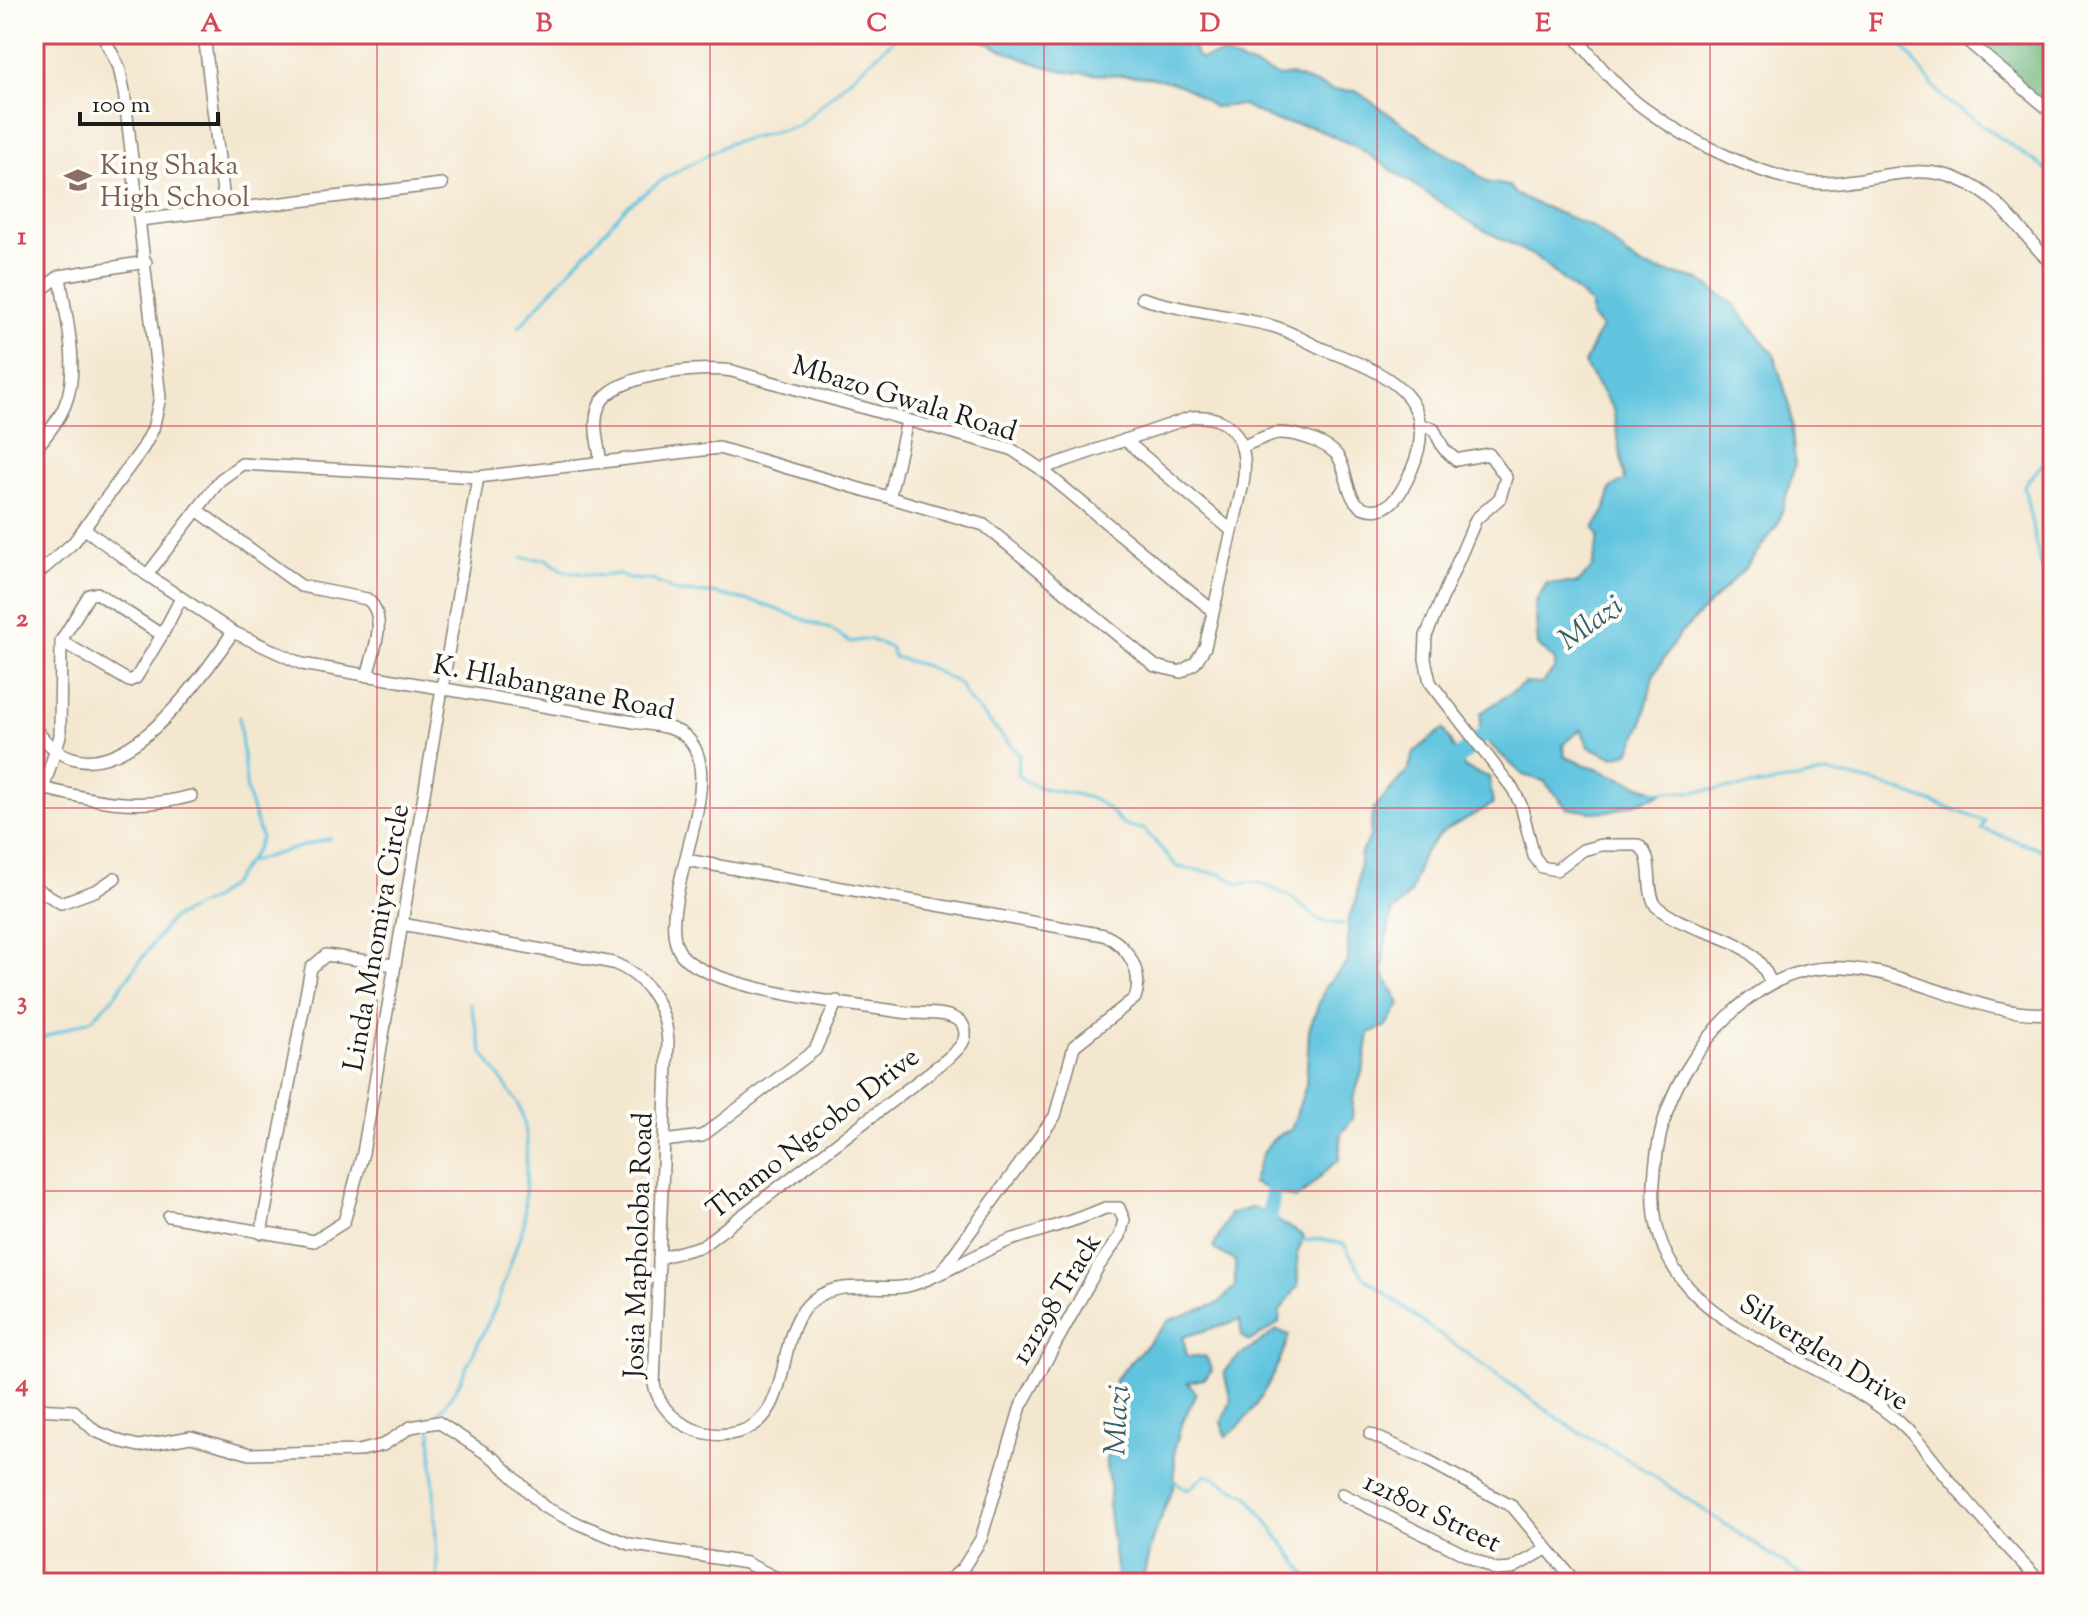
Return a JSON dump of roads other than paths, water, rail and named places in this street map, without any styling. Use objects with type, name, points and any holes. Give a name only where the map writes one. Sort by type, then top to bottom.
[{"type":"street","points":[[35,573],[85,529],[153,429],[159,377],[124,91],[119,67],[102,34]]},
{"type":"street","points":[[204,34],[225,209]]},
{"type":"street","points":[[1573,34],[1607,74],[1644,108],[1701,142],[1787,179],[1811,184],[1913,171],[1956,178],[1994,199],[2053,265]]},
{"type":"street","points":[[1959,34],[2053,113]]},
{"type":"street","points":[[140,220],[442,184]]},
{"type":"street","points":[[34,295],[60,276],[146,262]]},
{"type":"street","points":[[34,451],[60,416],[70,389],[71,353],[60,276]]},
{"type":"street","points":[[1142,298],[1274,326],[1380,371],[1404,392],[1419,425],[1419,450],[1410,473],[1395,499],[1379,509],[1363,507],[1351,497],[1340,460],[1328,448],[1279,433],[1244,446]]},
{"type":"street","name":"Mbazo Gwala Road","points":[[601,462],[596,427],[599,407],[606,394],[630,380],[704,370],[732,371],[1011,449],[1041,469],[1212,610]]},
{"type":"street","points":[[147,575],[229,471],[253,463],[478,477],[714,447],[890,495],[984,525],[1126,644],[1166,671],[1181,672],[1195,663],[1205,647],[1245,471],[1244,446],[1223,425],[1200,417],[1041,469]]},
{"type":"street","points":[[890,495],[907,421]]},
{"type":"street","points":[[1419,425],[1433,428],[1444,449],[1456,460],[1489,454],[1506,477],[1500,498],[1476,519],[1425,644],[1430,682],[1488,756],[1521,805],[1534,856],[1542,867],[1556,870],[1583,850],[1601,845],[1638,845],[1648,858],[1648,887],[1656,906],[1747,950],[1762,963],[1771,983]]},
{"type":"street","points":[[1125,440],[1231,530]]},
{"type":"street","name":"Linda Mnomiya Circle","points":[[169,1216],[314,1241],[344,1222],[363,1153],[478,477]]},
{"type":"street","points":[[197,510],[301,586],[367,599],[373,604],[379,619],[367,676]]},
{"type":"street","name":"K. Hlabangane Road","points":[[85,529],[233,632],[302,664],[681,733],[695,747],[701,773],[674,928],[683,956],[708,972],[746,986],[957,1019]]},
{"type":"street","points":[[34,817],[60,736],[61,641],[89,595],[97,593],[162,635]]},
{"type":"street","points":[[61,641],[129,681],[136,678],[181,598]]},
{"type":"street","points":[[34,727],[55,751],[76,759],[93,760],[125,751],[195,688],[233,632]]},
{"type":"street","points":[[42,788],[123,806],[152,806],[191,796]]},
{"type":"street","points":[[686,860],[1104,935],[1127,952],[1138,979],[1135,998],[1074,1046],[1055,1116],[942,1270]]},
{"type":"street","points":[[34,887],[61,903],[90,893],[115,878]]},
{"type":"street","name":"Josia Mapholoba Road","points":[[402,924],[613,963],[635,974],[658,1001],[667,1024],[654,1367],[656,1393],[679,1422],[715,1435],[740,1432],[754,1425],[768,1410],[794,1328],[813,1300],[843,1288],[903,1287],[942,1270]]},
{"type":"street","points":[[261,1233],[311,968],[326,955],[394,965]]},
{"type":"street","name":"Silverglen Drive","points":[[2042,1583],[1891,1415],[1733,1325],[1691,1289],[1664,1250],[1654,1213],[1653,1191],[1657,1149],[1674,1091],[1710,1037],[1741,1004],[1771,983],[1807,971],[1845,968],[2007,1010],[2053,1013]]},
{"type":"street","points":[[664,1141],[702,1136],[815,1050],[837,1001]]},
{"type":"street","name":"Thamo Ngcobo Drive","points":[[659,1258],[702,1246],[947,1059],[965,1038],[965,1028],[957,1019]]},
{"type":"street","name":"121298 Track","points":[[942,1270],[1006,1242],[1105,1208],[1117,1206],[1123,1216],[1120,1236],[1092,1278],[1021,1406],[981,1539],[963,1568],[946,1583]]},
{"type":"street","points":[[34,1409],[74,1411],[95,1431],[139,1446],[191,1437],[250,1454],[358,1451],[383,1445],[411,1427],[438,1422],[496,1460],[544,1507],[571,1521],[629,1544],[746,1563],[787,1583]]},
{"type":"street","points":[[1370,1434],[1500,1498],[1525,1519],[1545,1550],[1576,1583]]},
{"type":"street","name":"121801 Street","points":[[1342,1494],[1496,1570],[1511,1569],[1545,1550]]},
{"type":"water","points":[[1118,33],[1165,33],[1185,38],[1200,59],[1221,54],[1280,77],[1291,75],[1333,90],[1356,91],[1446,154],[1464,163],[1486,182],[1509,186],[1516,195],[1595,228],[1640,266],[1700,280],[1734,305],[1774,355],[1790,406],[1795,465],[1778,525],[1743,570],[1678,636],[1653,676],[1643,722],[1629,753],[1613,757],[1589,747],[1581,729],[1563,744],[1565,757],[1662,794],[1614,811],[1567,808],[1544,781],[1523,775],[1479,734],[1481,713],[1525,683],[1542,684],[1555,668],[1555,661],[1538,645],[1535,602],[1547,583],[1578,583],[1592,568],[1599,536],[1594,528],[1605,511],[1611,488],[1625,480],[1613,409],[1584,364],[1601,327],[1591,317],[1591,304],[1536,257],[1476,226],[1357,147],[1313,127],[1275,121],[1243,105],[1213,107],[1196,93],[1159,79],[1081,73],[1048,67],[968,34],[1063,34],[1083,40]]},
{"type":"water","points":[[1443,729],[1465,768],[1489,777],[1493,804],[1442,832],[1423,854],[1410,894],[1392,913],[1384,949],[1383,973],[1400,1004],[1387,1026],[1369,1033],[1364,1067],[1353,1099],[1352,1119],[1341,1134],[1339,1160],[1295,1199],[1252,1183],[1269,1144],[1291,1130],[1306,1085],[1309,1030],[1325,987],[1348,962],[1348,920],[1356,902],[1361,852],[1370,837],[1373,809],[1408,770],[1414,752]]},
{"type":"water","points":[[1254,1207],[1304,1236],[1297,1254],[1298,1286],[1280,1311],[1279,1323],[1250,1341],[1242,1337],[1240,1320],[1183,1337],[1187,1356],[1206,1357],[1212,1370],[1204,1379],[1188,1382],[1196,1394],[1182,1422],[1175,1447],[1174,1485],[1152,1540],[1142,1583],[1118,1583],[1106,1465],[1106,1458],[1117,1439],[1115,1379],[1169,1320],[1219,1303],[1235,1286],[1235,1261],[1213,1248],[1230,1214]]},
{"type":"water","points":[[1277,1330],[1289,1335],[1272,1376],[1246,1418],[1226,1436],[1222,1422],[1231,1401],[1224,1372],[1232,1362]]},
{"type":"waterway","points":[[519,327],[626,207],[665,178],[729,143],[798,126],[900,34]]},
{"type":"waterway","points":[[1893,34],[1944,99],[2053,174]]},
{"type":"waterway","points":[[2053,452],[2024,485],[2039,560],[2053,594]]},
{"type":"waterway","points":[[522,558],[547,559],[563,571],[599,576],[618,574],[628,579],[652,580],[677,592],[712,593],[759,603],[830,629],[850,642],[869,639],[891,648],[894,657],[926,666],[960,684],[967,698],[1019,754],[1017,774],[1026,781],[1098,802],[1126,825],[1144,829],[1177,867],[1221,874],[1240,884],[1259,882],[1291,897],[1318,920],[1351,926]]},
{"type":"waterway","points":[[34,1041],[92,1019],[115,995],[171,919],[212,899],[231,884],[256,850],[261,837],[247,792],[239,717]]},
{"type":"waterway","name":"Mlazi","points":[[1444,770],[1498,722]]},
{"type":"waterway","points":[[1653,791],[1694,792],[1829,773],[1877,783],[1985,821],[1982,829],[2053,854]]},
{"type":"waterway","points":[[249,862],[330,838]]},
{"type":"waterway","points":[[437,1416],[457,1387],[496,1306],[524,1224],[527,1141],[524,1122],[519,1105],[483,1053],[470,1004]]},
{"type":"waterway","name":"Mlazi","points":[[1267,1237],[1273,1189],[1286,1173]]},
{"type":"waterway","points":[[1299,1241],[1321,1239],[1344,1244],[1363,1276],[1425,1324],[1569,1426],[1629,1460],[1813,1583]]},
{"type":"waterway","points":[[431,1431],[438,1583]]},
{"type":"waterway","points":[[1172,1479],[1188,1490],[1206,1474],[1247,1495],[1313,1583]]},
{"type":"place","name":"King Shaka High School","points":[[78,180]]}]
